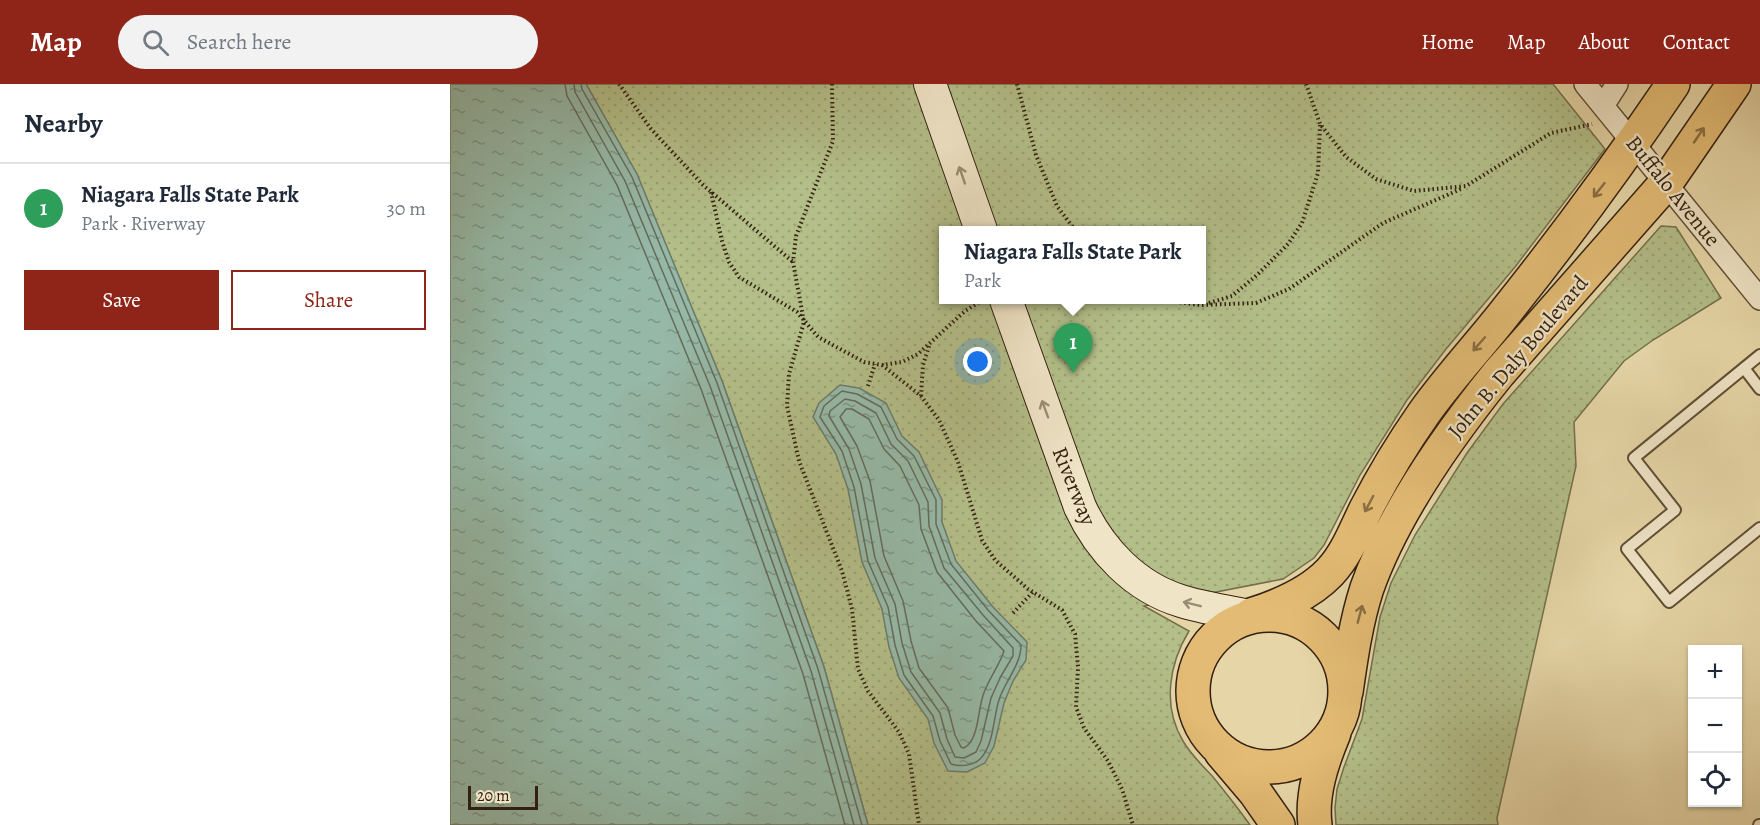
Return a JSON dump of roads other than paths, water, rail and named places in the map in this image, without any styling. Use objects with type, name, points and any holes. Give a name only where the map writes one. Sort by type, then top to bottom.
[{"type":"highway","name":"John B. Daly Boulevard","points":[[1250,616],[1274,608],[1303,593],[1336,565],[1379,485],[1424,413],[1504,314],[1633,143],[1673,84]]},
{"type":"highway","name":"John B. Daly Boulevard","points":[[1343,706],[1355,636],[1367,588],[1402,512],[1448,440],[1492,382],[1666,183],[1734,84]]},
{"type":"highway","points":[[1220,751],[1246,763],[1262,765],[1287,763],[1305,757],[1322,745],[1335,730],[1343,706],[1345,681],[1334,652],[1320,637],[1287,617],[1268,614],[1250,616],[1232,623],[1215,637],[1203,653],[1196,672],[1194,699],[1203,730],[1220,751],[1255,792],[1278,825]]},
{"type":"highway","points":[[1315,825],[1314,807],[1317,784],[1343,706]]},
{"type":"main road","points":[[930,84],[979,226]]},
{"type":"main road","name":"Riverway","points":[[1007,304],[1080,507],[1099,542],[1134,576],[1157,591],[1192,604],[1250,616]]},
{"type":"street","name":"Buffalo Avenue","points":[[1585,84],[1599,115],[1633,143],[1760,298]]},
{"type":"street","points":[[1599,115],[1617,84]]},
{"type":"lane","points":[[1760,356],[1634,458],[1674,510],[1627,549],[1669,602],[1760,528]]},
{"type":"lane","points":[[1744,368],[1760,389]]},
{"type":"water","points":[[450,84],[586,84],[637,174],[722,381],[824,667],[868,825],[450,825]]},
{"type":"water","points":[[840,385],[859,388],[886,403],[902,436],[919,452],[942,500],[942,522],[956,561],[993,607],[1027,642],[1026,660],[1013,681],[1004,703],[994,746],[985,763],[967,772],[948,771],[934,743],[928,719],[899,678],[889,647],[882,609],[862,562],[848,489],[836,454],[813,417],[819,403]]},
{"type":"place","name":"Niagara Falls State Park","points":[[1073,373]]}]
